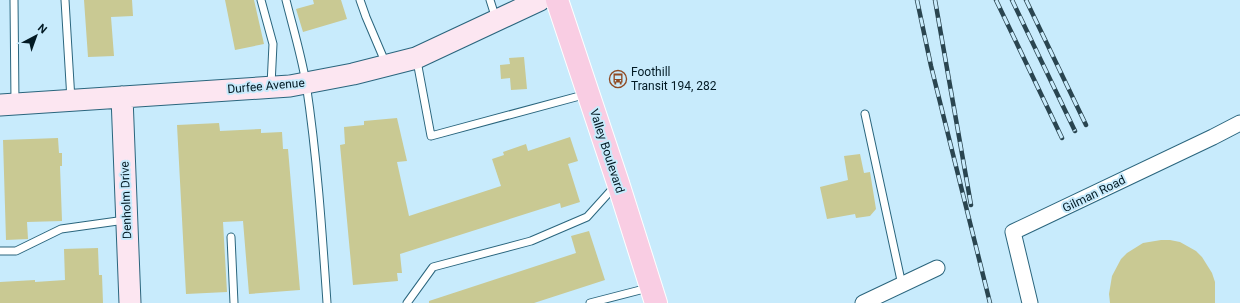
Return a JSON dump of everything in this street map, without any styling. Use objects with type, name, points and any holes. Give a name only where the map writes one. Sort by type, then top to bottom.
[{"type":"main road","name":"Durfee Avenue","points":[[7,105],[290,86],[353,74],[416,58],[540,0]]},
{"type":"main road","name":"Valley Boulevard","points":[[557,0],[618,183],[653,295]]},
{"type":"main road","name":"Denholm Drive","points":[[122,97],[130,303]]},
{"type":"street","name":"Gilman Road","points":[[1030,303],[1013,232],[1213,137],[1240,122]]},
{"type":"street","points":[[863,303],[937,268]]},
{"type":"lane","points":[[7,105],[14,0]]},
{"type":"lane","points":[[65,0],[71,100]]},
{"type":"lane","points":[[261,0],[273,44],[271,87]]},
{"type":"lane","points":[[286,0],[306,83],[320,196],[327,303]]},
{"type":"lane","points":[[360,0],[387,66]]},
{"type":"lane","points":[[490,0],[497,21]]},
{"type":"lane","points":[[416,58],[431,136],[588,94]]},
{"type":"lane","points":[[865,114],[902,285]]},
{"type":"lane","points":[[407,303],[433,267],[532,241],[588,217],[618,183]]},
{"type":"lane","points":[[0,251],[16,251],[61,229],[127,219]]},
{"type":"lane","points":[[230,236],[234,303]]},
{"type":"lane","points":[[590,303],[653,295]]},
{"type":"building","points":[[84,0],[132,0],[133,16],[111,17],[114,56],[88,57]]},
{"type":"building","points":[[225,0],[254,0],[264,44],[235,50]]},
{"type":"building","points":[[313,0],[341,0],[347,19],[303,32],[296,9],[314,4]]},
{"type":"building","points":[[524,57],[527,89],[511,90],[510,78],[501,79],[500,65],[510,64],[509,58]]},
{"type":"building","points":[[397,118],[407,161],[397,162],[409,216],[501,186],[492,159],[504,155],[503,152],[526,144],[528,151],[570,137],[578,161],[568,164],[580,202],[561,208],[560,203],[400,254],[402,273],[397,273],[398,281],[353,285],[340,145],[345,144],[344,127],[364,125],[364,121]]},
{"type":"building","points":[[219,123],[220,131],[261,129],[261,133],[282,132],[283,149],[288,149],[300,290],[249,294],[243,221],[223,222],[227,292],[186,294],[177,125]]},
{"type":"building","points":[[58,138],[59,153],[62,153],[62,166],[60,166],[62,221],[27,222],[28,239],[6,240],[3,140]]},
{"type":"building","points":[[860,154],[864,173],[870,172],[876,209],[870,216],[856,218],[855,214],[827,219],[820,187],[848,180],[844,156]]},
{"type":"building","points":[[589,231],[605,280],[534,303],[429,303],[429,301],[576,253],[571,236]]},
{"type":"building","points":[[1161,240],[1180,242],[1196,251],[1202,257],[1212,273],[1215,282],[1215,303],[1110,303],[1109,294],[1112,276],[1121,259],[1127,253],[1143,243]]},
{"type":"building","points":[[98,248],[99,275],[102,275],[103,303],[0,303],[0,282],[65,280],[64,249]]},
{"type":"railway","points":[[917,0],[931,66],[990,303]]},
{"type":"railway","points":[[935,0],[971,205]]},
{"type":"railway","points":[[996,0],[1062,138]]},
{"type":"railway","points":[[1012,0],[1075,131]]},
{"type":"railway","points":[[1026,0],[1086,125]]},
{"type":"place","name":"Foothill Transit 194, 282","points":[[618,79]]}]
